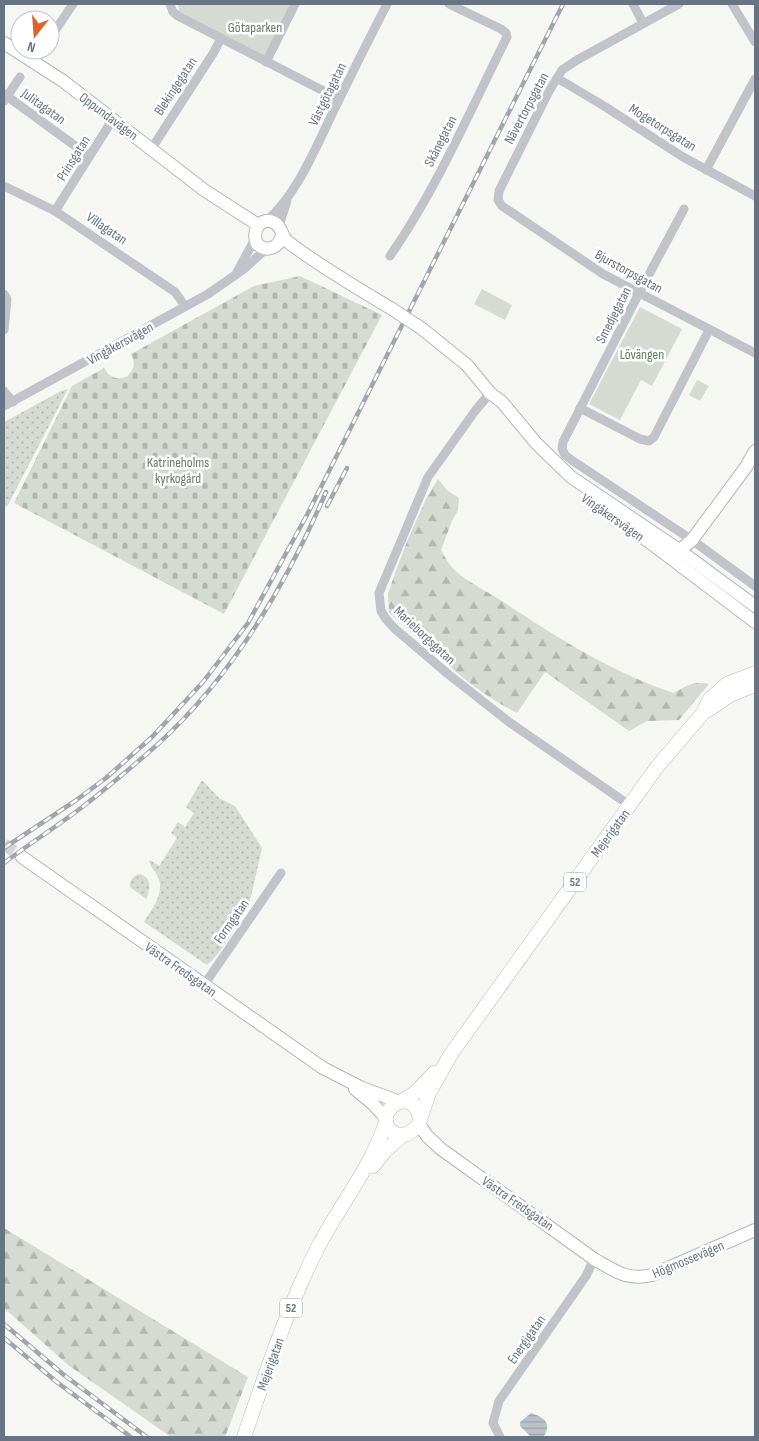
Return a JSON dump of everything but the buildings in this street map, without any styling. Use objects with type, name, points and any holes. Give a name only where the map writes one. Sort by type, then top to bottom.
[{"type":"main road","name":"Oppundavägen","points":[[4,43],[35,62],[113,119],[258,230]]},
{"type":"main road","name":"Vingåkersvägen","points":[[276,239],[261,247],[258,230],[275,223],[276,239],[284,249],[329,270],[421,328],[467,365],[510,422],[554,472],[581,494],[755,606]]},
{"type":"main road","points":[[675,554],[692,540],[746,467],[755,450]]},
{"type":"main road","name":"Vingåkersvägen","points":[[675,554],[755,622]]},
{"type":"main road","name":"Mejerigatan","points":[[355,1187],[385,1151],[412,1129],[429,1093],[451,1054],[662,760],[703,713],[710,700],[721,688],[737,679],[755,673]]},
{"type":"main road","name":"Mejerigatan","points":[[703,713],[730,695],[755,685]]},
{"type":"main road","name":"Västra Fredsgatan","points":[[22,857],[286,1043],[342,1078],[362,1088],[401,1102]]},
{"type":"main road","name":"Mejerigatan","points":[[401,1102],[420,1088],[451,1054]]},
{"type":"main road","name":"Västra Fredsgatan","points":[[342,1078],[373,1104],[386,1120]]},
{"type":"main road","points":[[386,1120],[394,1134],[412,1129],[418,1111],[413,1105],[401,1102]]},
{"type":"main road","name":"52","points":[[386,1120],[391,1106],[401,1102]]},
{"type":"main road","name":"Mejerigatan","points":[[244,1437],[270,1362],[301,1284],[326,1232],[355,1187],[379,1140],[386,1120]]},
{"type":"main road","name":"Västra Fredsgatan","points":[[412,1129],[594,1258]]},
{"type":"main road","name":"Högmossevägen","points":[[594,1258],[620,1274],[642,1278],[667,1270],[755,1230]]},
{"type":"street","points":[[60,23],[72,4]]},
{"type":"street","points":[[266,62],[295,4]]},
{"type":"street","name":"Västgötagatan","points":[[258,230],[289,196],[316,148],[387,4]]},
{"type":"street","name":"Skånegatan","points":[[390,256],[408,231],[445,163],[507,37],[501,29],[449,4]]},
{"type":"street","points":[[632,4],[643,23]]},
{"type":"street","name":"Nävertorpsgatan","points":[[498,200],[499,191],[557,78],[567,65],[679,4]]},
{"type":"street","points":[[732,4],[755,42]]},
{"type":"street","points":[[171,7],[178,16],[339,99]]},
{"type":"street","name":"Blekingegatan","points":[[152,148],[214,52],[221,38]]},
{"type":"street","name":"Julitagatan","points":[[20,77],[5,97],[90,156]]},
{"type":"street","name":"Mogetorpsgatan","points":[[557,78],[683,157],[755,196]]},
{"type":"street","points":[[706,170],[755,79]]},
{"type":"street","name":"Prinsgatan","points":[[55,211],[113,119]]},
{"type":"street","name":"Villagatan","points":[[4,186],[55,211],[174,292],[186,306]]},
{"type":"street","name":"Västgötagatan","points":[[276,239],[289,196]]},
{"type":"street","name":"Bjurstorpsgatan","points":[[498,200],[502,206],[536,230],[603,274],[755,353]]},
{"type":"street","name":"Smedjegatan","points":[[580,408],[684,209]]},
{"type":"street","name":"Vingåkersvägen","points":[[234,276],[258,230]]},
{"type":"street","name":"Vingåkersvägen","points":[[4,406],[208,294],[234,276],[276,239]]},
{"type":"street","points":[[4,295],[7,300],[4,330]]},
{"type":"street","points":[[580,408],[640,439],[648,441],[654,437],[709,330]]},
{"type":"street","points":[[4,391],[13,402]]},
{"type":"street","name":"Marieborgsgatan","points":[[490,393],[428,477],[379,593],[381,611],[394,628],[483,703],[630,804]]},
{"type":"street","name":"Vingåkersvägen","points":[[580,408],[563,442],[562,449],[565,456],[692,540],[755,586]]},
{"type":"street","name":"Formgatan","points":[[204,984],[281,873]]},
{"type":"street","name":"Energigatan","points":[[500,1437],[494,1423],[499,1402],[586,1276],[594,1258]]},
{"type":"green space","name":"Götaparken","points":[[178,4],[292,4],[265,58],[179,12]]},
{"type":"green space","name":"Katrineholms kyrkogård","points":[[300,276],[382,315],[224,614],[14,503],[72,386],[104,368],[113,377],[126,377],[133,367],[131,354],[254,286]]},
{"type":"green space","points":[[482,289],[512,305],[505,320],[474,304]]},
{"type":"green space","name":"Lövängen","points":[[640,307],[682,329],[652,386],[641,380],[620,420],[589,404]]},
{"type":"green space","points":[[697,380],[709,386],[700,401],[689,395]]},
{"type":"green space","points":[[68,389],[7,507],[4,505],[4,422]]},
{"type":"green space","points":[[438,479],[448,491],[459,498],[458,510],[441,550],[456,572],[586,654],[651,685],[674,693],[695,683],[709,684],[679,720],[647,721],[629,731],[545,672],[517,713],[466,680],[389,613],[388,594],[395,573],[426,499]]},
{"type":"green space","points":[[202,780],[219,798],[235,806],[262,848],[250,901],[224,945],[207,965],[144,922],[160,891],[159,880],[149,861],[159,866],[177,838],[171,833],[178,822],[185,827],[194,813],[186,807]]},
{"type":"green space","points":[[138,874],[146,877],[149,883],[146,899],[130,887],[132,879]]},
{"type":"green space","points":[[4,1228],[248,1377],[225,1437],[171,1437],[68,1365],[4,1308]]},
{"type":"shaded area","points":[[531,1413],[546,1422],[547,1428],[543,1437],[531,1437],[520,1426],[520,1422]]},
{"type":"tunnel","points":[[4,844],[22,857]]},
{"type":"railway","points":[[4,848],[106,778],[152,737],[203,682],[248,623],[308,513],[563,4]]},
{"type":"railway","points":[[327,506],[347,468]]},
{"type":"railway","points":[[4,863],[81,808],[129,769],[157,745],[210,689],[233,659],[275,595],[326,492]]},
{"type":"railway","points":[[4,1324],[64,1375],[147,1437]]},
{"type":"railway","points":[[4,1338],[58,1383],[131,1437]]}]
